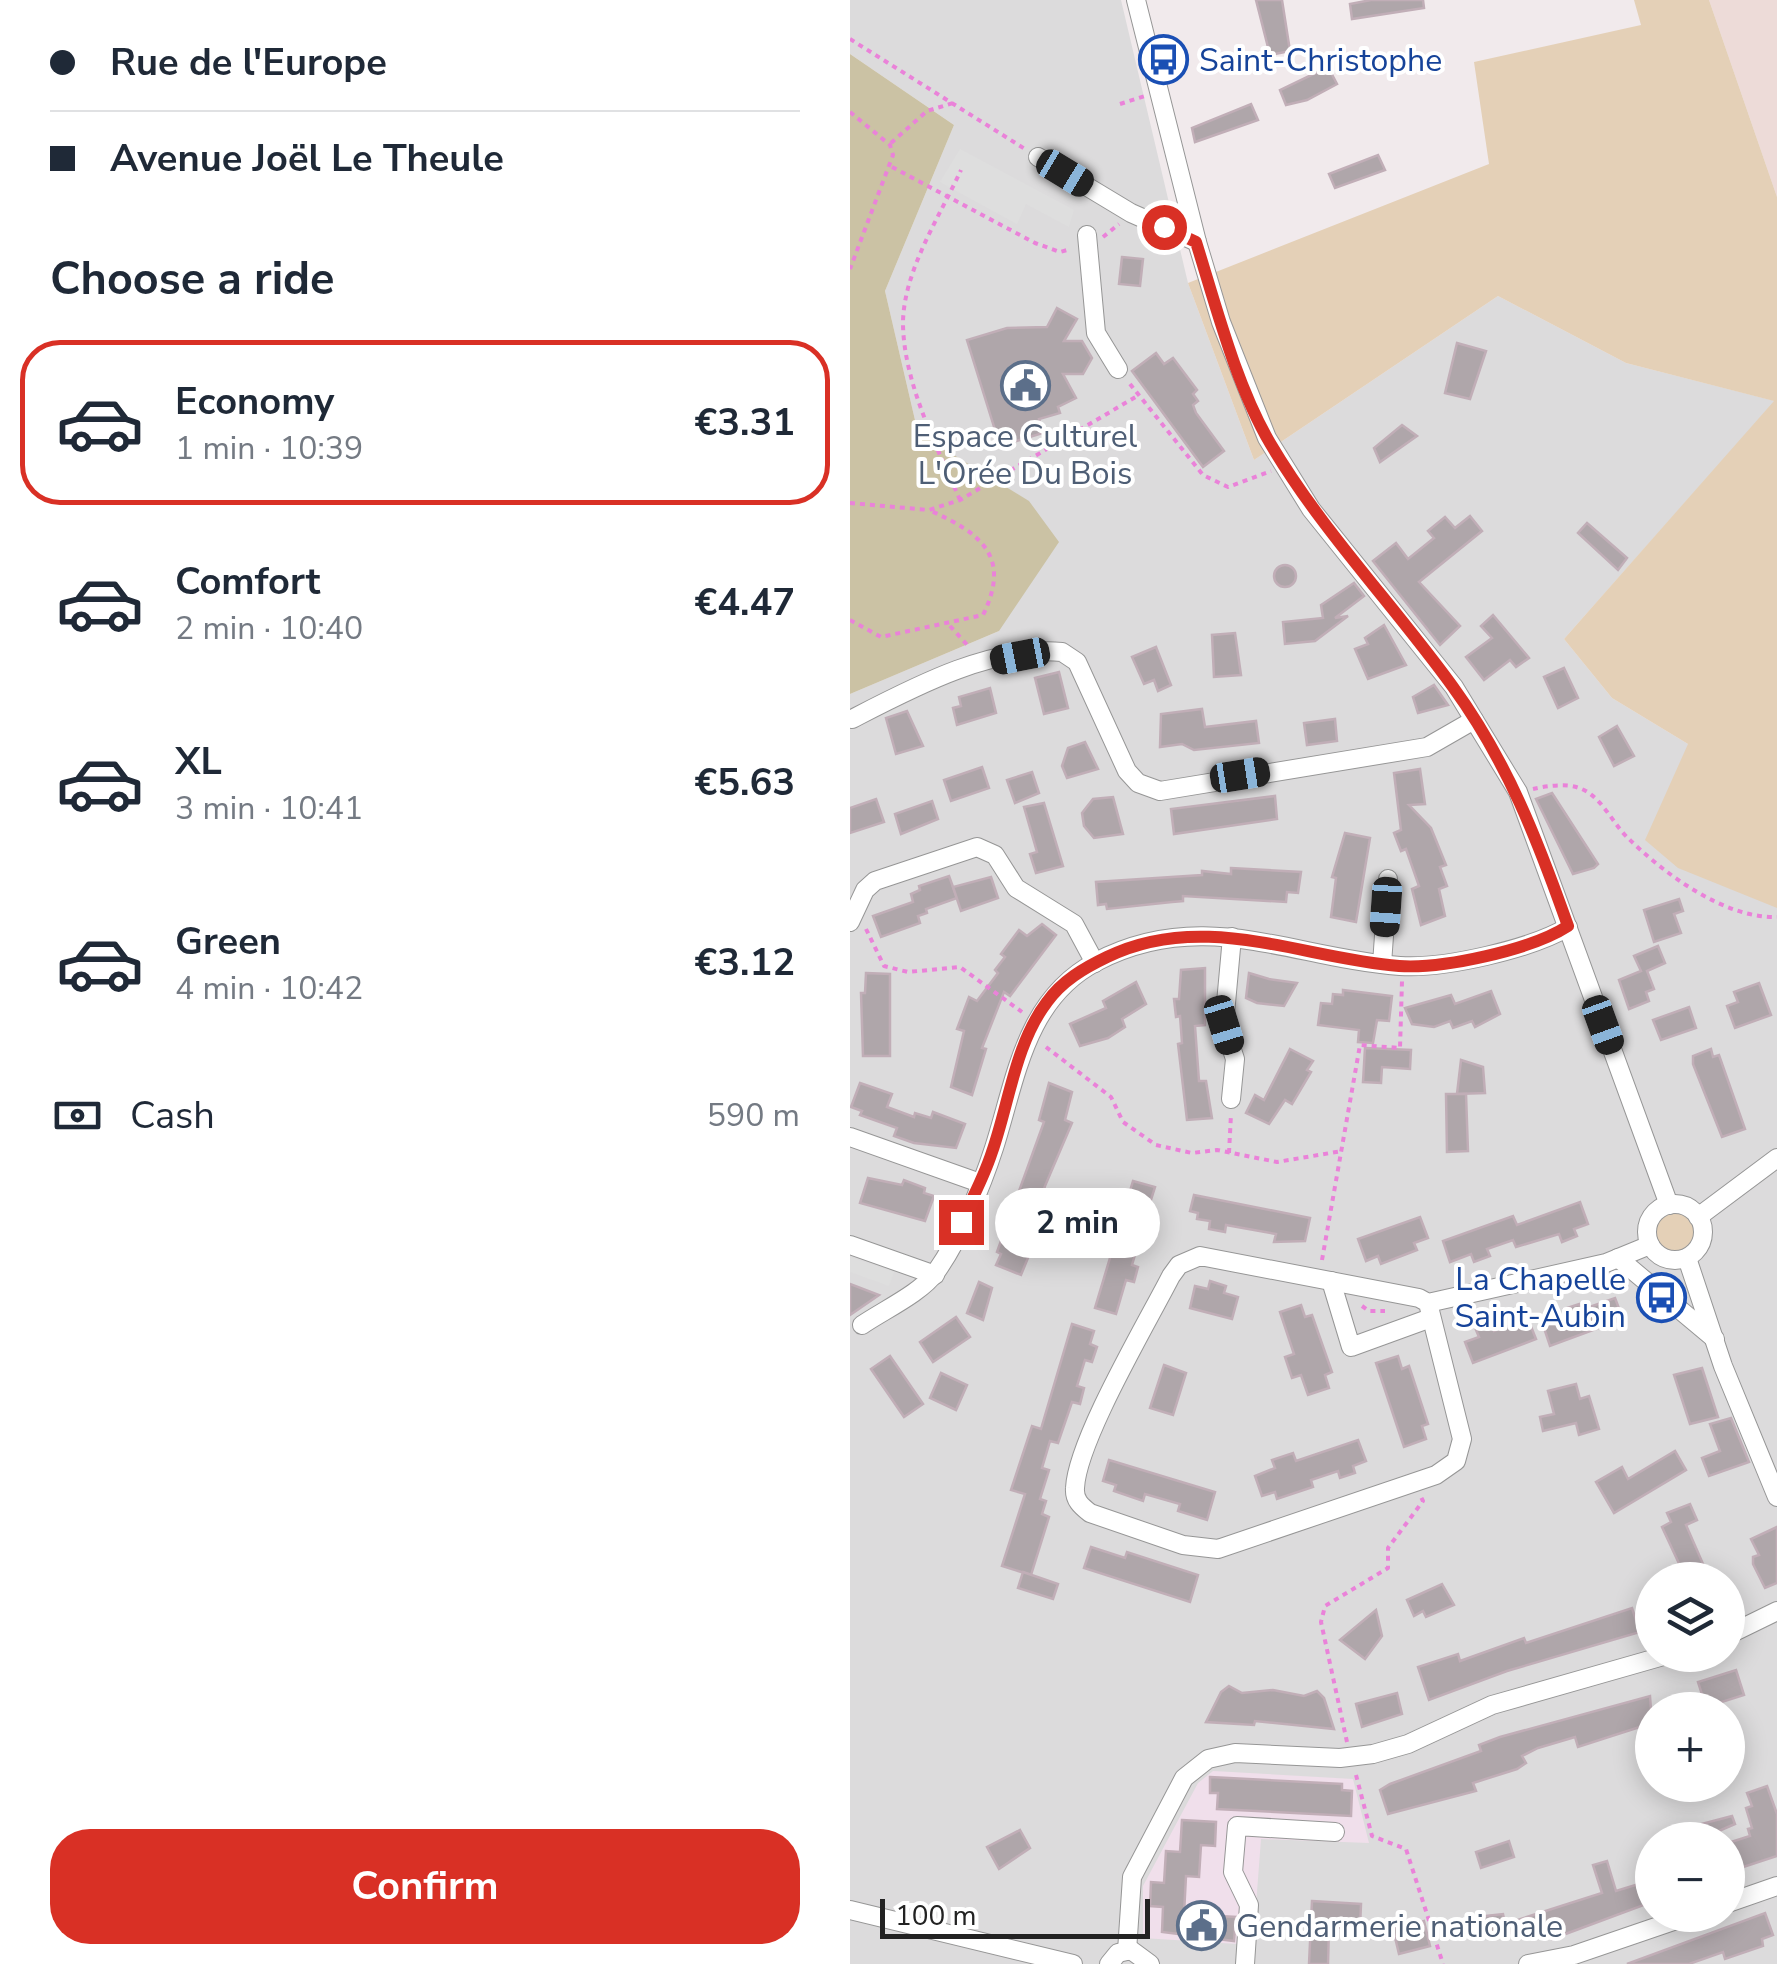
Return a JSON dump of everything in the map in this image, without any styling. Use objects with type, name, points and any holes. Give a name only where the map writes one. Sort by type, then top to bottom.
[{"type":"street","points":[[1136,0],[1196,242],[1221,322],[1267,438],[1311,509],[1454,687],[1518,792],[1668,1205]]},
{"type":"street","points":[[1038,157],[1131,213],[1196,242]]},
{"type":"street","points":[[1088,240],[1096,333],[1118,369]]},
{"type":"street","points":[[852,719],[924,682],[984,663],[1049,650],[1071,655],[1127,771],[1138,783],[1160,791],[1427,747],[1474,720]]},
{"type":"street","points":[[850,922],[858,902],[876,881],[977,846],[995,854],[1016,888],[1074,924],[1094,963]]},
{"type":"street","points":[[1382,964],[1388,879]]},
{"type":"street","points":[[862,1325],[934,1275],[980,1183],[1035,1020],[1061,986],[1094,963],[1141,942],[1232,937],[1403,966],[1504,950],[1568,926]]},
{"type":"street","points":[[1232,937],[1224,1025],[1235,1059],[1232,1099]]},
{"type":"street","points":[[850,1137],[980,1183]]},
{"type":"street","points":[[1698,1217],[1777,1158]]},
{"type":"street","points":[[1668,1205],[1686,1206],[1698,1217],[1702,1240],[1687,1258],[1663,1258],[1650,1244],[1649,1222],[1668,1205]]},
{"type":"street","points":[[1324,1280],[1351,1346],[1428,1311],[1618,1258],[1650,1244]]},
{"type":"street","points":[[850,1246],[934,1275]]},
{"type":"street","points":[[1200,1256],[1418,1298],[1428,1311],[1462,1439],[1456,1461],[1414,1484],[1218,1550],[1183,1545],[1080,1506],[1075,1487],[1088,1442],[1179,1265],[1200,1256]]},
{"type":"street","points":[[1618,1258],[1714,1339]]},
{"type":"street","points":[[1687,1258],[1714,1339],[1777,1497]]},
{"type":"street","points":[[1745,1627],[1777,1611]]},
{"type":"street","points":[[1128,1951],[1132,1877],[1190,1771],[1226,1753],[1351,1757],[1408,1744],[1492,1706],[1635,1664]]},
{"type":"street","points":[[1245,1964],[1249,1905],[1233,1872],[1237,1826],[1335,1832]]},
{"type":"street","points":[[1745,1896],[1777,1886]]},
{"type":"street","points":[[850,1910],[1073,1964]]},
{"type":"street","points":[[1528,1964],[1574,1955],[1641,1932]]},
{"type":"street","points":[[1108,1964],[1128,1951],[1138,1952],[1150,1964]]},
{"type":"path","points":[[850,38],[1038,157]]},
{"type":"path","points":[[1120,104],[1160,92]]},
{"type":"path","points":[[890,145],[927,111],[953,104]]},
{"type":"path","points":[[850,112],[890,145],[892,167],[868,216],[850,269]]},
{"type":"path","points":[[892,167],[1035,243],[1060,252],[1131,213]]},
{"type":"path","points":[[960,500],[914,380],[903,322],[915,267],[962,170]]},
{"type":"path","points":[[1118,369],[1203,475],[1228,487],[1256,480]]},
{"type":"path","points":[[929,510],[960,500],[1139,395]]},
{"type":"path","points":[[850,503],[929,510],[973,530],[989,551],[992,596],[983,615],[880,637],[850,620]]},
{"type":"path","points":[[948,624],[984,663]]},
{"type":"path","points":[[1518,792],[1547,786],[1578,788],[1595,798],[1628,838],[1672,874],[1724,904],[1777,917]]},
{"type":"path","points":[[858,902],[884,966],[908,972],[960,967],[1035,1020]]},
{"type":"path","points":[[1324,1280],[1360,1046],[1400,1048],[1403,966]]},
{"type":"path","points":[[1026,1042],[1050,1048],[1102,1090],[1123,1122],[1145,1140],[1192,1153],[1229,1153],[1277,1162],[1342,1151]]},
{"type":"path","points":[[1229,1153],[1232,1099]]},
{"type":"path","points":[[1414,1484],[1424,1501],[1388,1548],[1388,1568],[1325,1606],[1321,1622],[1372,1836],[1406,1850],[1443,1964]]},
{"type":"shaded area","points":[[850,0],[1121,0],[1188,283],[1254,460],[1498,296],[1626,363],[1775,401],[1564,639],[1612,698],[1688,744],[1777,908],[1777,1964],[850,1964],[850,694],[999,631],[1028,501],[918,433],[885,291],[954,125],[850,54]]},
{"type":"shaded area","points":[[1634,0],[1709,0],[1777,197],[1777,908],[1678,868],[1645,840],[1688,744],[1612,698],[1564,639],[1774,401],[1626,363],[1498,296],[1254,460],[1188,283],[1489,164],[1474,62],[1641,25]]},
{"type":"shaded area","points":[[1709,0],[1777,0],[1777,197]]},
{"type":"shaded area","points":[[850,54],[954,125],[885,291],[918,433],[1029,501],[1059,542],[999,631],[850,694]]},
{"type":"shaded area","points":[[960,149],[1074,210],[1069,227],[1026,204],[1017,224],[940,182]]},
{"type":"shaded area","points":[[1675,1213],[1688,1219],[1694,1232],[1688,1245],[1675,1251],[1662,1245],[1656,1232],[1662,1219]]},
{"type":"shaded area","points":[[850,1257],[894,1272],[889,1286],[850,1272]]},
{"type":"shaded area","points":[[1213,1771],[1353,1779],[1369,1843],[1261,1839],[1253,1945],[1143,1938],[1143,1886],[1198,1783]]},
{"type":"building","points":[[1256,0],[1282,0],[1290,51],[1270,55]]},
{"type":"building","points":[[1423,0],[1424,8],[1352,19],[1350,4]]},
{"type":"building","points":[[1328,67],[1337,84],[1307,100],[1286,105],[1280,90]]},
{"type":"building","points":[[1251,104],[1258,120],[1195,142],[1192,128]]},
{"type":"building","points":[[1378,155],[1385,170],[1335,188],[1329,174]]},
{"type":"building","points":[[1122,257],[1143,259],[1140,286],[1119,284]]},
{"type":"building","name":"Espace Culturel L'Orée Du Bois","points":[[1057,308],[1077,319],[1064,341],[1082,341],[1092,358],[1083,374],[1063,374],[1076,398],[1058,407],[1060,413],[1039,419],[1043,433],[1000,446],[967,340],[1007,328],[1047,327]]},
{"type":"building","points":[[1457,343],[1486,351],[1470,399],[1445,393]]},
{"type":"building","points":[[1156,353],[1164,364],[1173,358],[1197,390],[1193,394],[1198,401],[1193,405],[1196,413],[1224,451],[1203,467],[1132,371]]},
{"type":"building","points":[[1402,425],[1417,436],[1380,462],[1374,448]]},
{"type":"building","points":[[1470,516],[1482,531],[1419,582],[1460,626],[1440,645],[1373,561],[1396,543],[1408,559],[1434,538],[1428,531],[1445,517],[1455,528]]},
{"type":"building","points":[[1587,523],[1627,558],[1618,570],[1578,533]]},
{"type":"building","points":[[1285,565],[1293,568],[1293,584],[1285,587],[1277,584],[1274,576],[1277,568]]},
{"type":"building","points":[[1354,583],[1364,596],[1335,618],[1348,616],[1315,641],[1285,644],[1283,622],[1323,618],[1321,605]]},
{"type":"building","points":[[1493,615],[1529,658],[1516,667],[1510,660],[1484,680],[1466,657],[1492,638],[1481,626]]},
{"type":"building","points":[[1384,625],[1406,665],[1368,679],[1355,649],[1368,644],[1365,638]]},
{"type":"building","points":[[1235,633],[1241,675],[1214,677],[1212,635]]},
{"type":"building","points":[[1156,647],[1171,685],[1158,691],[1154,680],[1144,684],[1132,657]]},
{"type":"building","points":[[1564,668],[1578,698],[1558,708],[1544,677]]},
{"type":"building","points":[[1059,672],[1068,708],[1044,714],[1035,678]]},
{"type":"building","points":[[1434,685],[1448,705],[1418,713],[1413,697]]},
{"type":"building","points":[[990,688],[996,713],[957,725],[953,708],[961,706],[959,697]]},
{"type":"building","points":[[1202,709],[1205,727],[1256,721],[1259,743],[1194,750],[1182,744],[1160,747],[1161,714]]},
{"type":"building","points":[[907,711],[923,746],[896,754],[886,718]]},
{"type":"building","points":[[1335,719],[1337,741],[1307,745],[1304,723]]},
{"type":"building","points":[[1617,726],[1634,756],[1614,766],[1599,737]]},
{"type":"building","points":[[1085,742],[1098,769],[1067,778],[1062,766],[1068,748]]},
{"type":"building","points":[[982,767],[989,788],[951,801],[944,780]]},
{"type":"building","points":[[1420,769],[1425,804],[1409,805],[1431,828],[1446,865],[1440,867],[1447,886],[1439,889],[1445,916],[1421,925],[1412,889],[1419,886],[1406,849],[1401,851],[1394,833],[1401,830],[1394,773]]},
{"type":"building","points":[[1032,772],[1039,793],[1015,803],[1007,780]]},
{"type":"building","points":[[1552,793],[1598,864],[1594,868],[1573,874],[1536,799]]},
{"type":"building","points":[[1275,796],[1277,819],[1174,834],[1171,809]]},
{"type":"building","points":[[1113,797],[1123,834],[1094,838],[1084,826],[1082,813],[1093,799]]},
{"type":"building","points":[[876,799],[884,822],[850,833],[850,808]]},
{"type":"building","points":[[932,801],[938,819],[901,834],[895,814]]},
{"type":"building","points":[[1044,803],[1063,866],[1036,873],[1030,854],[1037,852],[1024,807]]},
{"type":"building","points":[[1345,833],[1370,838],[1356,922],[1331,917],[1336,878],[1332,877]]},
{"type":"building","points":[[1231,868],[1301,872],[1298,893],[1287,892],[1286,902],[1183,896],[1183,901],[1107,909],[1106,904],[1098,905],[1096,882],[1202,875],[1202,871],[1231,874]]},
{"type":"building","points":[[949,876],[957,898],[926,909],[927,913],[918,916],[920,923],[881,937],[873,916],[913,902],[911,894],[920,890],[919,886]]},
{"type":"building","points":[[991,877],[998,898],[961,911],[953,887]]},
{"type":"building","points":[[1679,899],[1683,911],[1674,914],[1681,933],[1654,942],[1644,910]]},
{"type":"building","points":[[1042,924],[1056,935],[1010,996],[1004,992],[982,1048],[986,1049],[972,1095],[951,1087],[964,1031],[957,1029],[969,997],[977,1001],[998,973],[995,970],[1005,957],[1001,954],[1019,930],[1027,936]]},
{"type":"building","points":[[1658,946],[1665,963],[1647,971],[1654,989],[1646,992],[1649,1001],[1629,1009],[1619,980],[1641,971],[1634,956]]},
{"type":"building","points":[[1205,968],[1205,1025],[1195,1026],[1199,1081],[1206,1081],[1212,1118],[1187,1120],[1178,1044],[1182,1043],[1180,1016],[1176,1017],[1174,999],[1179,999],[1181,970]]},
{"type":"building","points":[[866,973],[890,974],[890,1056],[863,1056],[861,993],[865,993]]},
{"type":"building","points":[[1249,973],[1297,983],[1284,1006],[1257,1003],[1246,998]]},
{"type":"building","points":[[1136,982],[1146,1004],[1122,1019],[1125,1027],[1108,1038],[1080,1046],[1070,1024],[1106,1008],[1103,1001]]},
{"type":"building","points":[[1759,983],[1771,1015],[1735,1028],[1727,1006],[1738,1002],[1734,992]]},
{"type":"building","points":[[1343,990],[1392,996],[1389,1021],[1377,1020],[1373,1043],[1358,1042],[1359,1030],[1318,1025],[1321,1003],[1332,1004],[1333,994],[1343,995]]},
{"type":"building","points":[[1491,991],[1500,1014],[1475,1027],[1472,1021],[1453,1028],[1450,1021],[1434,1027],[1412,1024],[1405,1008],[1451,995],[1455,1004]]},
{"type":"building","points":[[1689,1007],[1696,1028],[1661,1040],[1653,1020]]},
{"type":"building","points":[[1365,1048],[1411,1050],[1410,1069],[1382,1067],[1381,1083],[1363,1082]]},
{"type":"building","points":[[1290,1049],[1313,1061],[1307,1070],[1311,1072],[1292,1104],[1285,1100],[1269,1124],[1246,1113],[1255,1095],[1264,1100]]},
{"type":"building","points":[[1711,1049],[1713,1057],[1719,1055],[1745,1129],[1722,1137],[1693,1064],[1693,1056]]},
{"type":"building","points":[[1461,1060],[1483,1067],[1485,1093],[1457,1094]]},
{"type":"building","points":[[860,1083],[892,1094],[887,1107],[914,1117],[915,1113],[931,1118],[933,1112],[965,1124],[956,1148],[914,1143],[894,1136],[897,1128],[860,1115],[862,1111],[851,1107]]},
{"type":"building","points":[[1049,1083],[1072,1092],[1065,1120],[1072,1123],[1045,1186],[1027,1241],[1034,1243],[1021,1275],[996,1265],[1001,1254],[997,1252],[1044,1122],[1039,1120]]},
{"type":"building","points":[[1446,1094],[1466,1094],[1468,1151],[1447,1152]]},
{"type":"building","points":[[868,1178],[902,1185],[904,1180],[925,1188],[924,1193],[934,1196],[925,1221],[860,1203]]},
{"type":"building","points":[[1133,1181],[1155,1187],[1144,1222],[1151,1224],[1146,1240],[1140,1238],[1132,1265],[1138,1267],[1134,1282],[1126,1280],[1116,1314],[1095,1308]]},
{"type":"building","points":[[1194,1195],[1310,1218],[1305,1241],[1274,1242],[1276,1234],[1226,1225],[1225,1232],[1209,1229],[1210,1221],[1197,1219],[1198,1213],[1190,1211]]},
{"type":"building","points":[[1580,1202],[1588,1224],[1574,1229],[1577,1236],[1562,1242],[1559,1234],[1516,1247],[1513,1240],[1487,1249],[1490,1256],[1474,1262],[1471,1254],[1450,1262],[1443,1241],[1513,1216],[1517,1225]]},
{"type":"building","points":[[1420,1217],[1428,1238],[1414,1243],[1417,1250],[1381,1264],[1378,1256],[1366,1261],[1358,1239]]},
{"type":"building","points":[[1210,1281],[1226,1286],[1224,1293],[1238,1297],[1232,1319],[1190,1308],[1195,1286],[1208,1289]]},
{"type":"building","points":[[979,1282],[992,1288],[983,1320],[967,1313]]},
{"type":"building","points":[[850,1284],[879,1295],[850,1315]]},
{"type":"building","points":[[1615,1298],[1623,1319],[1550,1346],[1543,1325],[1566,1315],[1564,1309],[1579,1304],[1581,1310]]},
{"type":"building","points":[[1301,1305],[1305,1317],[1312,1315],[1332,1372],[1325,1375],[1329,1388],[1308,1395],[1301,1375],[1292,1378],[1285,1357],[1294,1354],[1280,1312]]},
{"type":"building","points":[[956,1317],[970,1337],[933,1362],[920,1342]]},
{"type":"building","points":[[1528,1319],[1536,1339],[1473,1363],[1465,1342],[1479,1337],[1476,1330],[1492,1324],[1494,1331]]},
{"type":"building","points":[[1072,1324],[1094,1331],[1090,1344],[1097,1347],[1092,1362],[1085,1360],[1077,1386],[1084,1388],[1080,1404],[1072,1402],[1058,1443],[1050,1441],[1042,1468],[1049,1470],[1040,1499],[1046,1501],[1042,1514],[1049,1517],[1031,1575],[1002,1566],[1025,1494],[1011,1490],[1032,1426],[1041,1429]]},
{"type":"building","points":[[890,1356],[923,1404],[904,1417],[871,1369]]},
{"type":"building","points":[[1398,1356],[1402,1369],[1409,1366],[1428,1424],[1422,1426],[1426,1439],[1404,1447],[1376,1363]]},
{"type":"building","points":[[1164,1365],[1186,1373],[1173,1415],[1150,1408]]},
{"type":"building","points":[[1702,1368],[1718,1417],[1690,1424],[1674,1375]]},
{"type":"building","points":[[941,1373],[967,1385],[956,1410],[930,1398]]},
{"type":"building","points":[[1576,1384],[1580,1399],[1589,1396],[1599,1429],[1579,1435],[1576,1423],[1543,1431],[1540,1417],[1554,1414],[1548,1391]]},
{"type":"building","points":[[1731,1418],[1749,1462],[1709,1476],[1702,1458],[1720,1451],[1710,1424]]},
{"type":"building","points":[[1358,1440],[1366,1461],[1353,1466],[1355,1473],[1340,1478],[1338,1471],[1311,1480],[1313,1487],[1277,1499],[1275,1492],[1262,1496],[1255,1476],[1275,1468],[1272,1460],[1293,1453],[1296,1461]]},
{"type":"building","points":[[1675,1451],[1686,1470],[1614,1513],[1596,1482],[1622,1467],[1628,1479]]},
{"type":"building","points":[[1109,1460],[1215,1492],[1207,1520],[1178,1511],[1180,1504],[1145,1494],[1143,1501],[1114,1491],[1116,1485],[1103,1481]]},
{"type":"building","points":[[1690,1504],[1697,1520],[1686,1525],[1702,1562],[1678,1562],[1662,1527],[1671,1522],[1667,1513]]},
{"type":"building","points":[[1777,1527],[1777,1583],[1765,1588],[1753,1564],[1753,1557],[1759,1555],[1751,1539]]},
{"type":"building","points":[[1091,1547],[1125,1558],[1127,1552],[1198,1575],[1190,1602],[1084,1568]]},
{"type":"building","points":[[1023,1572],[1058,1584],[1053,1599],[1018,1588]]},
{"type":"building","points":[[1442,1584],[1454,1605],[1426,1617],[1423,1611],[1414,1616],[1407,1600]]},
{"type":"building","points":[[1632,1608],[1635,1617],[1635,1633],[1507,1671],[1429,1700],[1418,1667],[1458,1654],[1460,1661],[1524,1638],[1526,1643]]},
{"type":"building","points":[[1376,1610],[1382,1636],[1365,1659],[1340,1640]]},
{"type":"building","points":[[1737,1672],[1743,1692],[1701,1692],[1698,1682]]},
{"type":"building","points":[[1229,1686],[1242,1693],[1273,1690],[1304,1696],[1317,1691],[1324,1698],[1334,1729],[1255,1721],[1254,1725],[1206,1722],[1221,1692]]},
{"type":"building","points":[[1397,1693],[1402,1714],[1362,1727],[1356,1704]]},
{"type":"building","points":[[1635,1700],[1635,1729],[1578,1747],[1575,1737],[1538,1748],[1522,1756],[1526,1763],[1517,1769],[1473,1783],[1476,1791],[1388,1814],[1380,1790],[1481,1751],[1479,1745]]},
{"type":"building","points":[[1210,1777],[1342,1784],[1342,1790],[1352,1791],[1351,1816],[1217,1809],[1218,1793],[1210,1793]]},
{"type":"building","points":[[1767,1786],[1777,1814],[1777,1856],[1745,1866],[1745,1838],[1750,1836],[1748,1829],[1752,1828],[1746,1808],[1752,1806],[1747,1793]]},
{"type":"building","points":[[1732,1816],[1734,1822],[1709,1822]]},
{"type":"building","points":[[1182,1820],[1216,1822],[1215,1846],[1201,1845],[1199,1877],[1186,1876],[1184,1914],[1236,1917],[1234,1941],[1162,1932],[1163,1907],[1150,1906],[1151,1882],[1164,1883],[1166,1851],[1180,1852]]},
{"type":"building","points":[[1020,1830],[1030,1848],[999,1869],[987,1847]]},
{"type":"building","points":[[1509,1841],[1514,1857],[1481,1868],[1476,1852]]},
{"type":"building","points":[[1607,1861],[1616,1891],[1635,1885],[1635,1908],[1552,1939],[1549,1929],[1522,1938],[1520,1932],[1471,1937],[1469,1921],[1476,1917],[1503,1914],[1505,1924],[1602,1893],[1593,1865]]},
{"type":"building","points":[[1312,1901],[1361,1904],[1360,1928],[1329,1927],[1328,1964],[1309,1964]]},
{"type":"building","points":[[1765,1913],[1773,1935],[1762,1939],[1763,1946],[1725,1959],[1723,1952],[1689,1964],[1627,1964],[1714,1932],[1745,1932],[1745,1920]]},
{"type":"building","points":[[1424,1921],[1430,1946],[1399,1954],[1393,1929]]},
{"type":"place","name":"Saint-Christophe","points":[[1164,60]]},
{"type":"place","name":"Espace Culturel L'Orée Du Bois","points":[[1025,386]]},
{"type":"place","name":"La Chapelle Saint-Aubin","points":[[1661,1297]]},
{"type":"place","name":"Gendarmerie nationale","points":[[1201,1926]]},
{"type":"route","points":[[961,1222],[992,1153],[1033,1024],[1061,986],[1094,963],[1141,942],[1197,936],[1232,937],[1382,964],[1421,966],[1504,950],[1554,935],[1568,926],[1518,792],[1454,687],[1311,509],[1267,438],[1221,322],[1196,242],[1164,227]]}]
